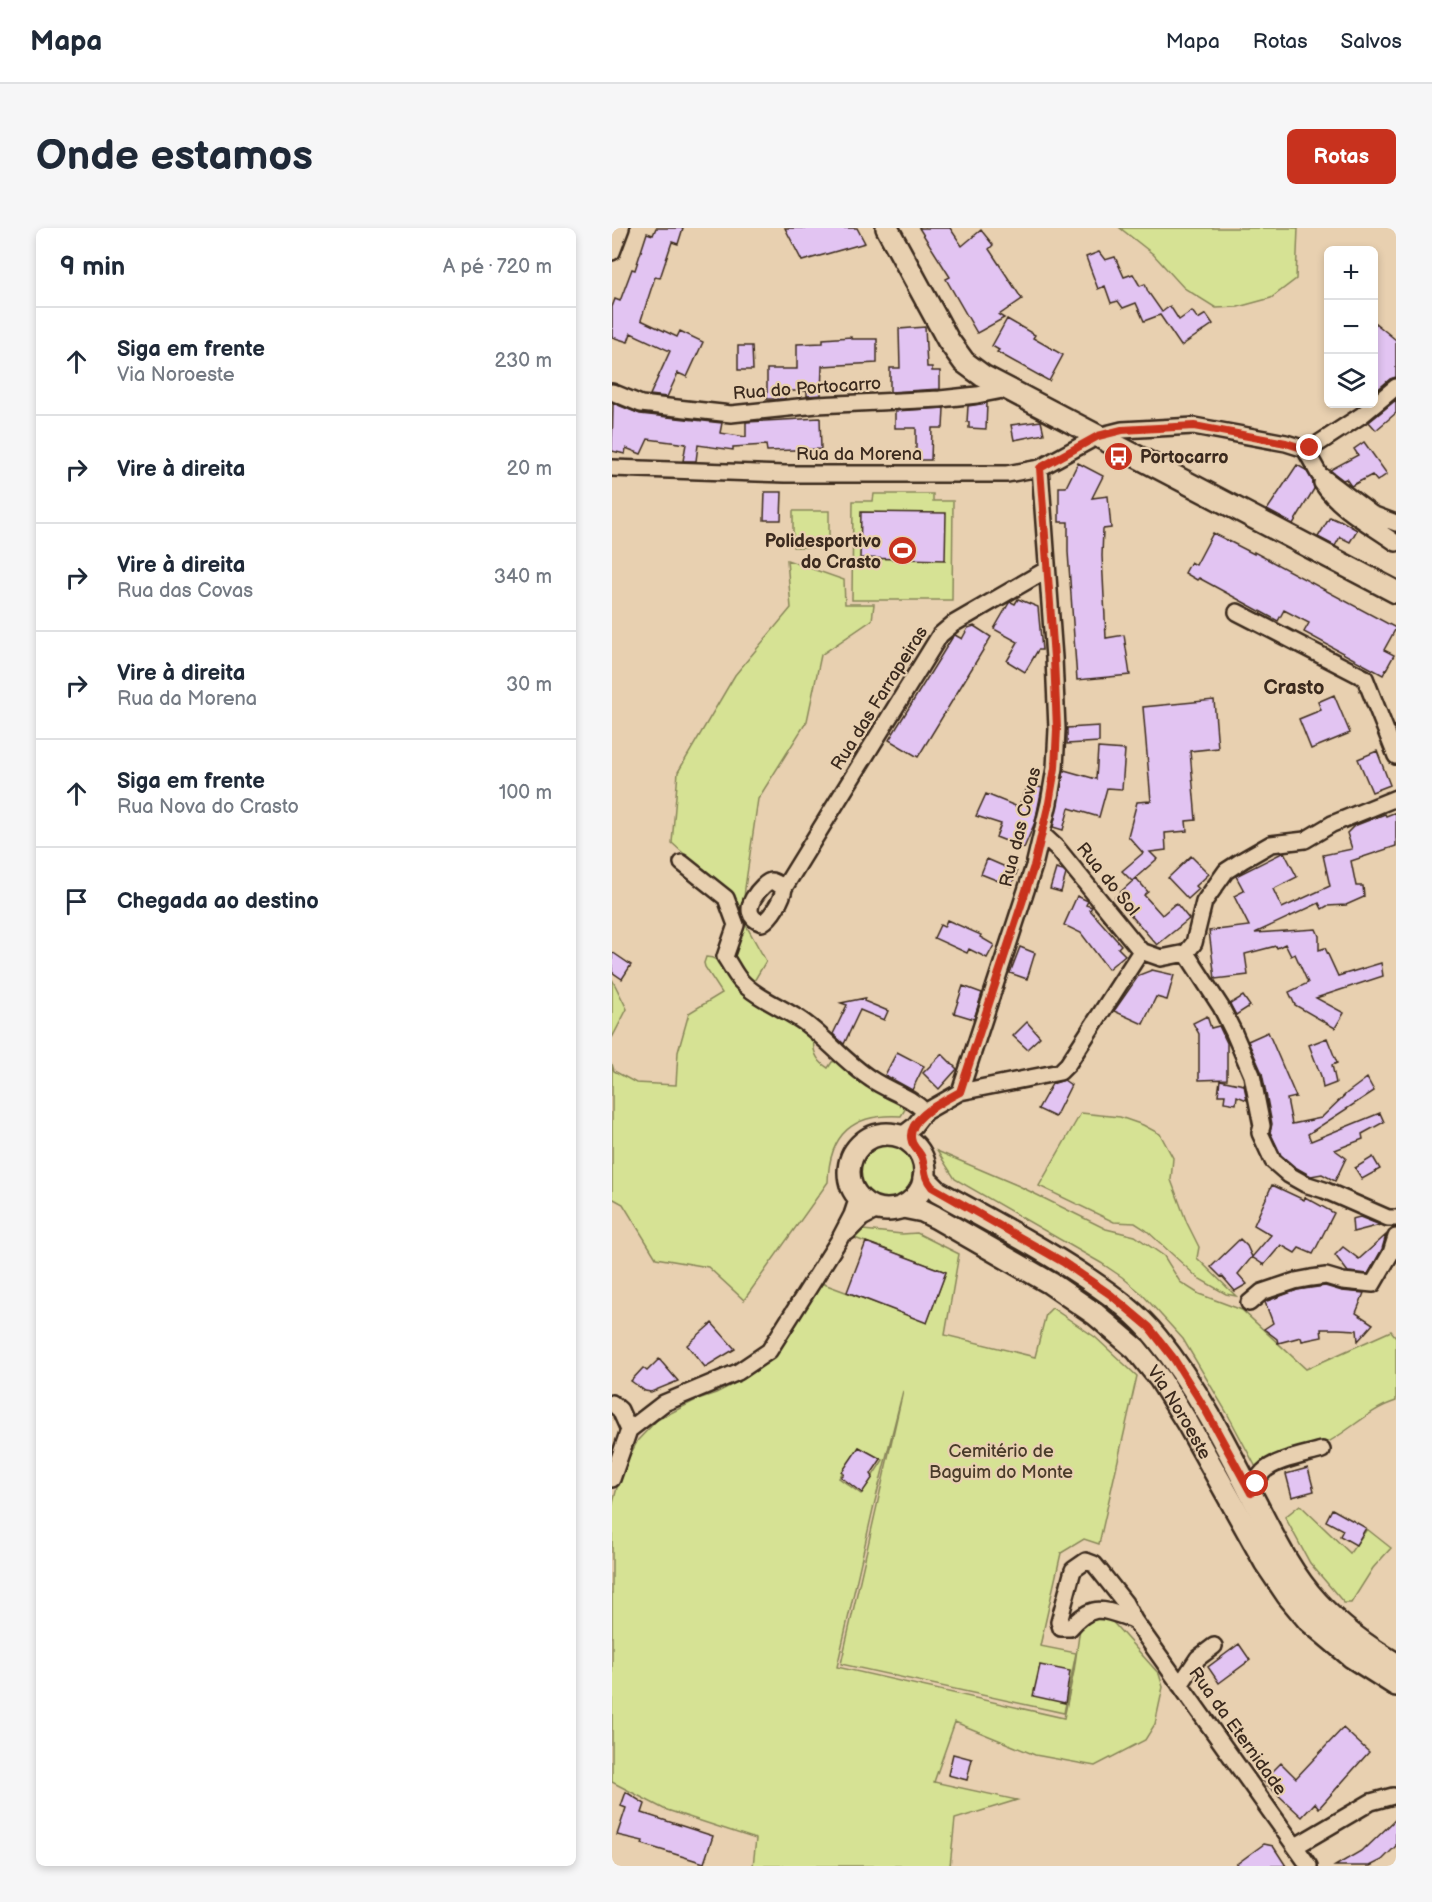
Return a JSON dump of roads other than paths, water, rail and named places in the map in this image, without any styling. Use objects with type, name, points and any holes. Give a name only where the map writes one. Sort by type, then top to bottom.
[{"type":"main road","points":[[887,228],[948,340],[964,362],[983,376],[1396,592]]},
{"type":"main road","points":[[876,1135],[909,1135],[920,1153],[924,1165],[924,1178],[921,1190],[903,1207],[891,1210],[879,1209],[867,1205],[851,1187],[850,1162],[855,1150],[864,1141],[876,1135]]},
{"type":"main road","name":"Via Noroeste","points":[[924,1178],[938,1192],[1063,1262],[1111,1295],[1149,1327],[1174,1359],[1204,1407],[1281,1551],[1301,1582],[1317,1602],[1350,1633],[1396,1664]]},
{"type":"main road","name":"Via Noroeste","points":[[903,1207],[935,1216],[1050,1283],[1095,1314],[1129,1343],[1160,1379],[1214,1468],[1265,1562],[1288,1596],[1308,1620],[1352,1657],[1396,1685]]},
{"type":"street","points":[[612,252],[621,228]]},
{"type":"street","points":[[1396,387],[1362,415],[1318,444],[1305,449],[1329,493],[1342,506],[1396,543]]},
{"type":"street","name":"Rua do Portocarro","points":[[612,392],[641,404],[731,414],[817,405],[940,399],[977,395],[1008,388]]},
{"type":"street","name":"Rua da Morena","points":[[612,468],[785,474],[1007,474],[1040,468],[1098,436],[1122,430],[1194,426],[1286,443],[1305,449]]},
{"type":"street","name":"Rua das Covas","points":[[960,1092],[1034,866],[1057,751],[1054,658],[1040,468]]},
{"type":"street","points":[[1319,474],[1372,514],[1396,523]]},
{"type":"street","name":"Rua das Farrapeiras","points":[[784,888],[940,635],[953,624],[1046,570]]},
{"type":"street","points":[[1237,612],[1365,678],[1396,756]]},
{"type":"street","points":[[909,1135],[925,1112],[960,1092],[1060,1072],[1068,1064],[1142,951],[1161,958],[1186,953],[1194,943],[1204,902],[1226,871],[1271,844],[1305,840],[1332,824],[1396,798]]},
{"type":"street","name":"Rua do Sol","points":[[1042,834],[1057,848],[1142,951]]},
{"type":"street","points":[[682,863],[726,898],[736,925],[725,957],[740,980],[753,992],[807,1024],[840,1056],[872,1080],[915,1101],[925,1112]]},
{"type":"street","points":[[1186,953],[1226,1016],[1252,1075],[1262,1126],[1260,1133],[1274,1161],[1289,1175],[1305,1184],[1388,1218],[1396,1218]]},
{"type":"street","points":[[612,1479],[629,1430],[664,1403],[738,1372],[769,1351],[839,1240],[858,1197]]},
{"type":"street","points":[[839,1240],[862,1218],[879,1209]]},
{"type":"street","points":[[1249,1302],[1262,1292],[1311,1278],[1326,1276],[1343,1281],[1374,1284],[1391,1253],[1396,1237]]},
{"type":"street","points":[[612,1403],[620,1410],[629,1430]]},
{"type":"street","points":[[1251,1493],[1261,1474],[1268,1467],[1322,1450]]},
{"type":"street","name":"Rua da Eternidade","points":[[1134,1620],[1105,1610],[1093,1609],[1081,1614],[1070,1628],[1061,1628],[1059,1622],[1073,1570],[1086,1561],[1094,1564],[1125,1603],[1134,1620],[1309,1866]]},
{"type":"street","points":[[1180,1685],[1198,1658],[1214,1646]]},
{"type":"street","points":[[1296,1846],[1371,1802],[1393,1796]]},
{"type":"place","name":"Portocarro","points":[[1119,457]]},
{"type":"place","name":"Polidesportivo do Crasto","points":[[902,551]]},
{"type":"district","name":"Crasto","points":[[1294,687]]},
{"type":"park label","name":"Cemitério de Baguim do Monte","points":[[1001,1461]]}]
